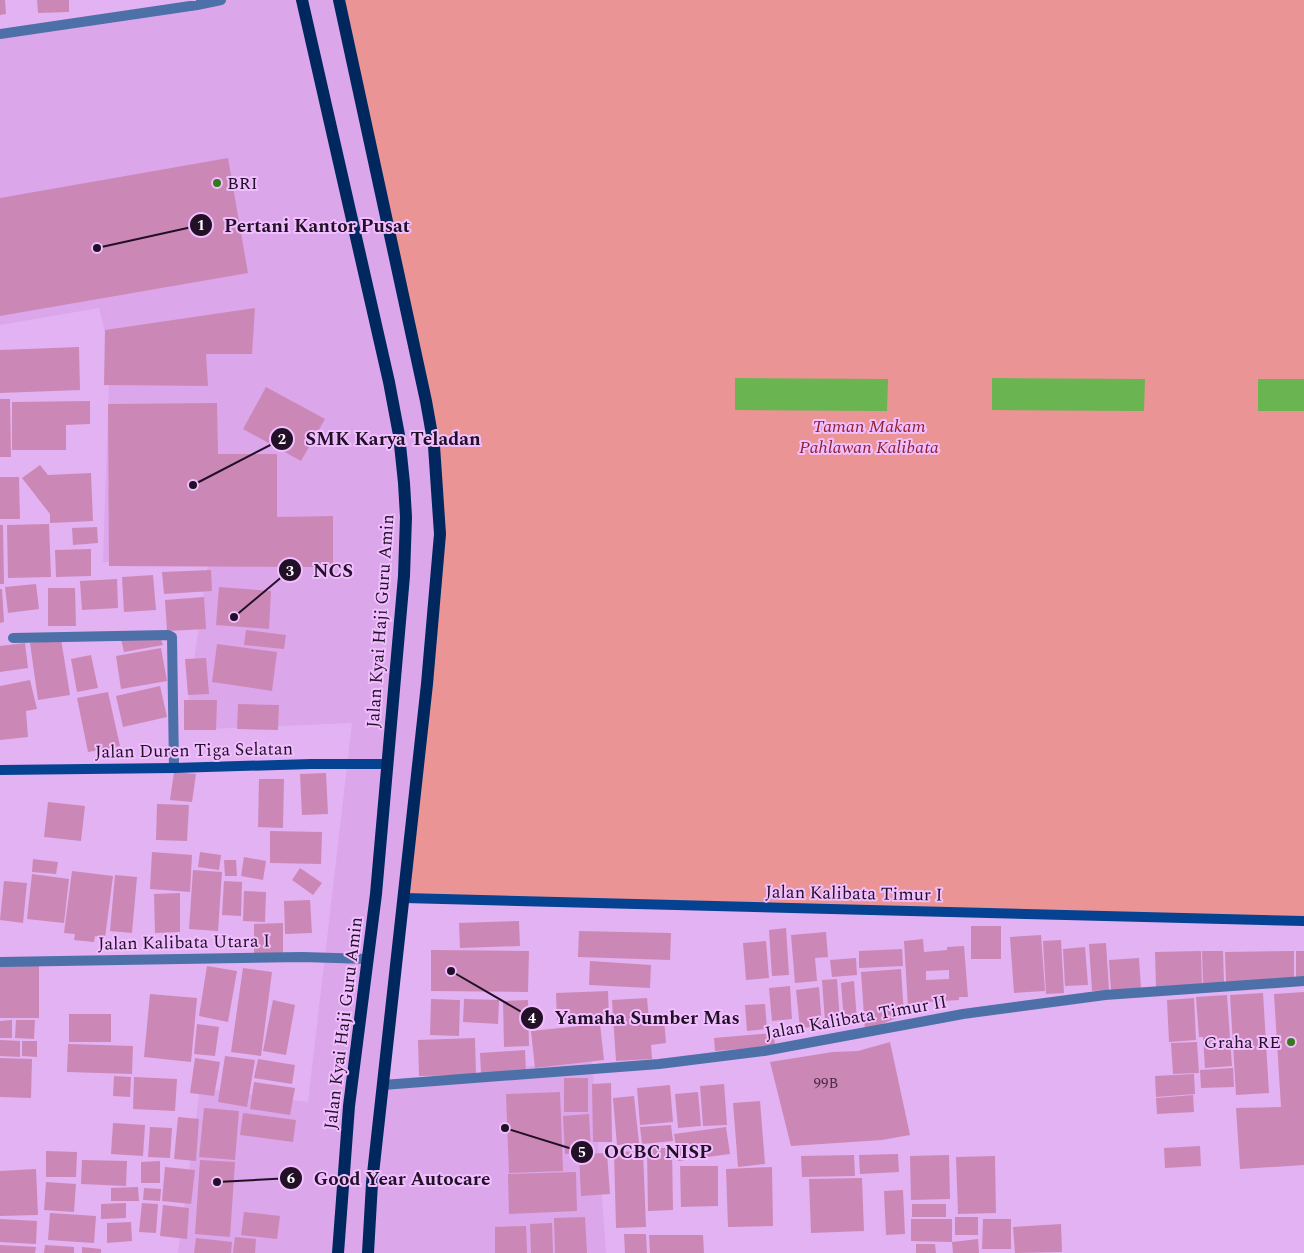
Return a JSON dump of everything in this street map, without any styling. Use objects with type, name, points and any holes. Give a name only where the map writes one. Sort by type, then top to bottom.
[{"type":"main road","name":"Jalan Kyai Haji Guru Amin","points":[[302,0],[389,382],[400,445],[406,517],[388,764],[362,959],[338,1253]]},
{"type":"main road","points":[[339,0],[426,401],[434,446],[440,534],[436,596],[372,1183],[368,1253]]},
{"type":"street","points":[[0,34],[221,0]]},
{"type":"street","points":[[13,638],[168,634],[171,636],[174,768]]},
{"type":"street","name":"Jalan Duren Tiga Selatan","points":[[0,770],[355,763],[388,764]]},
{"type":"street","name":"Jalan Kalibata Timur I","points":[[404,898],[1304,920]]},
{"type":"street","name":"Jalan Kalibata Utara I","points":[[0,962],[302,957],[362,959]]},
{"type":"street","name":"Jalan Kalibata Timur II","points":[[383,1085],[659,1064],[764,1051],[963,1014],[1105,995],[1304,981]]},
{"type":"shaded area","points":[[215,0],[339,0],[434,446],[439,544],[384,1085],[592,1058],[606,1253],[178,1253],[200,1088],[308,1102],[352,723],[184,730],[208,563],[103,562],[110,353],[99,308],[0,325],[0,35]]},
{"type":"shaded area","points":[[735,378],[888,379],[887,411],[735,410]]},
{"type":"shaded area","points":[[992,378],[1145,379],[1144,411],[992,410]]},
{"type":"shaded area","points":[[1258,379],[1304,379],[1304,411],[1258,411]]},
{"type":"green space","name":"Taman Makam Pahlawan Kalibata","points":[[339,0],[1304,0],[1304,922],[404,898],[439,544],[434,446]]},
{"type":"building","points":[[0,0],[5,0],[6,14],[0,15]]},
{"type":"building","points":[[37,0],[69,0],[69,12],[38,13]]},
{"type":"building","points":[[228,158],[248,273],[0,316],[0,198]]},
{"type":"building","points":[[255,308],[252,354],[206,354],[208,386],[104,385],[105,330]]},
{"type":"building","points":[[79,347],[80,390],[0,393],[0,350]]},
{"type":"building","points":[[266,387],[325,419],[301,461],[243,429]]},
{"type":"building","points":[[0,399],[10,399],[11,457],[0,457]]},
{"type":"building","points":[[90,401],[90,424],[66,425],[66,450],[12,450],[12,402]]},
{"type":"building","points":[[217,403],[218,454],[277,454],[277,517],[333,516],[333,567],[109,566],[108,404]]},
{"type":"building","points":[[40,465],[48,475],[91,473],[93,521],[50,523],[50,514],[22,478]]},
{"type":"building","points":[[0,477],[19,477],[20,519],[0,519]]},
{"type":"building","points":[[49,524],[51,577],[8,578],[7,525]]},
{"type":"building","points":[[0,525],[3,525],[4,584],[0,584]]},
{"type":"building","points":[[97,527],[98,543],[73,545],[72,528]]},
{"type":"building","points":[[91,549],[91,576],[56,577],[55,550]]},
{"type":"building","points":[[211,570],[212,591],[164,594],[162,572]]},
{"type":"building","points":[[153,575],[156,610],[124,612],[122,577]]},
{"type":"building","points":[[117,579],[118,608],[82,610],[80,581]]},
{"type":"building","points":[[36,584],[39,609],[8,613],[5,587]]},
{"type":"building","points":[[219,587],[271,591],[269,629],[216,625]]},
{"type":"building","points":[[48,588],[75,588],[76,626],[48,626]]},
{"type":"building","points":[[0,589],[2,589],[4,622],[0,623]]},
{"type":"building","points":[[204,597],[206,629],[167,631],[165,600]]},
{"type":"building","points":[[246,630],[286,635],[284,649],[244,645]]},
{"type":"building","points":[[160,637],[163,645],[124,652],[121,639]]},
{"type":"building","points":[[61,639],[70,695],[38,700],[30,643]]},
{"type":"building","points":[[25,643],[28,668],[0,672],[0,646]]},
{"type":"building","points":[[217,644],[277,652],[272,691],[212,682]]},
{"type":"building","points":[[161,648],[167,681],[121,689],[116,656]]},
{"type":"building","points":[[91,655],[98,688],[77,692],[71,659]]},
{"type":"building","points":[[206,658],[209,694],[188,695],[185,659]]},
{"type":"building","points":[[30,680],[37,709],[26,711],[28,737],[0,740],[0,686]]},
{"type":"building","points":[[160,686],[167,717],[123,727],[116,696]]},
{"type":"building","points":[[108,692],[120,746],[88,752],[77,698]]},
{"type":"building","points":[[184,700],[217,700],[216,730],[184,730]]},
{"type":"building","points":[[238,704],[279,705],[278,730],[237,729]]},
{"type":"building","points":[[174,772],[196,774],[192,802],[170,800]]},
{"type":"building","points":[[326,773],[328,814],[302,815],[300,774]]},
{"type":"building","points":[[259,779],[284,779],[283,828],[258,827]]},
{"type":"building","points":[[48,802],[85,806],[81,841],[44,837]]},
{"type":"building","points":[[157,804],[189,805],[187,841],[156,840]]},
{"type":"building","points":[[270,831],[322,832],[321,864],[270,863]]},
{"type":"building","points":[[152,852],[192,855],[190,892],[150,889]]},
{"type":"building","points":[[200,852],[221,855],[219,870],[198,867]]},
{"type":"building","points":[[244,857],[266,861],[263,880],[241,876]]},
{"type":"building","points":[[33,859],[58,862],[56,874],[32,872]]},
{"type":"building","points":[[224,860],[236,860],[237,876],[225,876]]},
{"type":"building","points":[[300,868],[322,883],[313,895],[292,880]]},
{"type":"building","points":[[193,870],[222,872],[218,931],[189,929]]},
{"type":"building","points":[[72,871],[113,876],[105,938],[95,936],[94,942],[74,940],[75,934],[64,933]]},
{"type":"building","points":[[32,874],[69,879],[64,923],[27,919]]},
{"type":"building","points":[[115,875],[137,877],[132,933],[110,931]]},
{"type":"building","points":[[4,881],[27,883],[23,923],[0,920]]},
{"type":"building","points":[[224,881],[242,882],[241,916],[222,915]]},
{"type":"building","points":[[244,891],[266,892],[265,922],[243,921]]},
{"type":"building","points":[[180,893],[180,932],[155,933],[154,894]]},
{"type":"building","points":[[310,900],[312,933],[285,934],[284,901]]},
{"type":"building","points":[[519,921],[520,946],[460,948],[459,923]]},
{"type":"building","points":[[283,923],[283,953],[254,953],[254,924]]},
{"type":"building","points":[[971,926],[1001,926],[1001,959],[971,959]]},
{"type":"building","points":[[786,928],[789,975],[772,976],[769,930]]},
{"type":"building","points":[[579,931],[671,933],[670,960],[578,957]]},
{"type":"building","points":[[826,932],[828,957],[815,958],[817,981],[795,983],[791,935]]},
{"type":"building","points":[[1041,935],[1045,991],[1014,993],[1010,937]]},
{"type":"building","points":[[923,939],[924,952],[947,950],[947,947],[964,946],[968,997],[959,997],[959,1000],[928,1002],[928,1005],[908,1007],[904,941]],"holes":[[[949,970],[949,979],[926,980],[926,971]]]},
{"type":"building","points":[[1061,940],[1064,993],[1046,994],[1043,941]]},
{"type":"building","points":[[766,941],[769,978],[746,980],[743,943]]},
{"type":"building","points":[[1106,943],[1109,990],[1092,991],[1089,944]]},
{"type":"building","points":[[1085,947],[1088,985],[1065,986],[1063,949]]},
{"type":"building","points":[[902,949],[903,966],[859,968],[859,951]]},
{"type":"building","points":[[431,950],[529,951],[528,992],[431,991]]},
{"type":"building","points":[[1201,951],[1202,986],[1156,987],[1155,952]]},
{"type":"building","points":[[1202,951],[1223,951],[1224,983],[1203,983]]},
{"type":"building","points":[[1294,951],[1294,981],[1226,982],[1225,952]]},
{"type":"building","points":[[1296,951],[1304,951],[1304,980],[1296,980]]},
{"type":"building","points":[[856,958],[857,975],[832,977],[830,960]]},
{"type":"building","points":[[1139,958],[1141,989],[1111,991],[1109,960]]},
{"type":"building","points":[[590,961],[651,965],[650,988],[589,985]]},
{"type":"building","points":[[0,963],[39,963],[39,1018],[0,1018]]},
{"type":"building","points":[[207,966],[237,971],[228,1022],[199,1016]]},
{"type":"building","points":[[243,968],[272,972],[261,1056],[231,1052]]},
{"type":"building","points":[[901,969],[904,1015],[865,1031],[861,972]]},
{"type":"building","points":[[837,979],[840,1021],[825,1022],[822,980]]},
{"type":"building","points":[[854,981],[857,1021],[844,1022],[841,983]]},
{"type":"building","points":[[790,986],[792,1019],[772,1021],[769,988]]},
{"type":"building","points":[[819,987],[822,1026],[800,1028],[796,990]]},
{"type":"building","points":[[608,991],[609,1019],[557,1020],[556,993]]},
{"type":"building","points":[[1304,992],[1304,1165],[1240,1169],[1236,1108],[1281,1107],[1274,994]]},
{"type":"building","points":[[1263,993],[1269,1093],[1236,1095],[1230,995]]},
{"type":"building","points":[[150,994],[197,998],[191,1062],[144,1057]]},
{"type":"building","points":[[1227,995],[1232,1066],[1205,1068],[1203,1037],[1199,1037],[1196,997]]},
{"type":"building","points":[[647,998],[649,1020],[664,1019],[666,1043],[651,1045],[652,1059],[616,1061],[612,1000]]},
{"type":"building","points":[[1194,998],[1196,1040],[1169,1042],[1167,1000]]},
{"type":"building","points":[[431,999],[460,1000],[459,1036],[430,1035]]},
{"type":"building","points":[[464,999],[499,1000],[498,1024],[463,1022]]},
{"type":"building","points":[[273,1000],[295,1005],[286,1055],[263,1051]]},
{"type":"building","points":[[528,1000],[529,1046],[504,1047],[503,1001]]},
{"type":"building","points":[[765,1004],[767,1029],[747,1031],[745,1005]]},
{"type":"building","points":[[69,1014],[111,1014],[111,1042],[69,1042]]},
{"type":"building","points":[[12,1020],[12,1038],[0,1038],[0,1021]]},
{"type":"building","points":[[16,1020],[35,1020],[34,1039],[15,1038]]},
{"type":"building","points":[[197,1024],[219,1027],[215,1056],[194,1054]]},
{"type":"building","points":[[600,1024],[604,1060],[535,1068],[531,1031]]},
{"type":"building","points":[[774,1033],[775,1046],[715,1051],[714,1038]]},
{"type":"building","points":[[475,1038],[476,1075],[419,1076],[418,1040]]},
{"type":"building","points":[[0,1040],[20,1041],[20,1057],[0,1056]]},
{"type":"building","points":[[22,1041],[37,1041],[37,1057],[22,1056]]},
{"type":"building","points":[[890,1042],[910,1135],[882,1140],[791,1146],[770,1062],[833,1052],[858,1051]]},
{"type":"building","points":[[1197,1042],[1199,1073],[1173,1074],[1171,1043]]},
{"type":"building","points":[[68,1044],[133,1046],[132,1074],[67,1072]]},
{"type":"building","points":[[525,1050],[526,1072],[481,1074],[480,1053]]},
{"type":"building","points":[[225,1056],[255,1060],[247,1107],[218,1102]]},
{"type":"building","points":[[0,1058],[32,1059],[31,1098],[0,1097]]},
{"type":"building","points":[[195,1058],[220,1062],[214,1096],[190,1093]]},
{"type":"building","points":[[258,1059],[295,1065],[292,1084],[254,1078]]},
{"type":"building","points":[[1233,1068],[1234,1087],[1201,1088],[1200,1070]]},
{"type":"building","points":[[1194,1074],[1195,1094],[1156,1097],[1155,1076]]},
{"type":"building","points":[[114,1076],[131,1077],[130,1097],[113,1096]]},
{"type":"building","points":[[134,1077],[177,1079],[175,1111],[133,1109]]},
{"type":"building","points":[[564,1078],[588,1078],[588,1112],[564,1112]]},
{"type":"building","points":[[254,1082],[295,1088],[290,1115],[250,1109]]},
{"type":"building","points":[[611,1083],[612,1142],[593,1142],[592,1084]]},
{"type":"building","points":[[724,1084],[727,1125],[703,1126],[700,1086]]},
{"type":"building","points":[[670,1085],[673,1122],[640,1125],[637,1088]]},
{"type":"building","points":[[560,1092],[563,1171],[509,1173],[506,1094]]},
{"type":"building","points":[[698,1092],[701,1126],[678,1128],[675,1094]]},
{"type":"building","points":[[1193,1095],[1194,1112],[1157,1114],[1156,1098]]},
{"type":"building","points":[[634,1096],[639,1143],[617,1145],[613,1098]]},
{"type":"building","points":[[760,1101],[765,1164],[738,1167],[733,1103]]},
{"type":"building","points":[[204,1108],[239,1111],[235,1160],[199,1157]]},
{"type":"building","points":[[243,1113],[296,1120],[293,1142],[240,1135]]},
{"type":"building","points":[[589,1114],[591,1152],[565,1154],[563,1116]]},
{"type":"building","points":[[178,1117],[199,1119],[196,1161],[174,1159]]},
{"type":"building","points":[[113,1123],[145,1125],[143,1156],[111,1154]]},
{"type":"building","points":[[671,1125],[673,1141],[642,1144],[640,1127]]},
{"type":"building","points":[[150,1127],[172,1128],[170,1158],[148,1157]]},
{"type":"building","points":[[726,1127],[730,1154],[678,1161],[674,1134]]},
{"type":"building","points":[[1200,1146],[1201,1166],[1165,1168],[1164,1148]]},
{"type":"building","points":[[647,1148],[672,1148],[673,1210],[648,1211]]},
{"type":"building","points":[[46,1151],[77,1152],[76,1177],[46,1177]]},
{"type":"building","points":[[643,1151],[646,1227],[616,1228],[614,1152]]},
{"type":"building","points":[[607,1153],[610,1194],[581,1196],[579,1154]]},
{"type":"building","points":[[898,1154],[899,1172],[860,1174],[859,1155]]},
{"type":"building","points":[[854,1155],[855,1176],[802,1177],[801,1156]]},
{"type":"building","points":[[949,1155],[950,1199],[911,1200],[910,1156]]},
{"type":"building","points":[[995,1156],[996,1213],[958,1214],[956,1157]]},
{"type":"building","points":[[82,1160],[127,1161],[126,1186],[81,1184]]},
{"type":"building","points":[[200,1160],[235,1162],[230,1237],[195,1234]]},
{"type":"building","points":[[160,1161],[160,1183],[141,1183],[141,1162]]},
{"type":"building","points":[[680,1166],[718,1166],[718,1206],[681,1207]]},
{"type":"building","points":[[165,1167],[195,1170],[191,1204],[162,1201]]},
{"type":"building","points":[[772,1167],[773,1226],[728,1227],[726,1169]]},
{"type":"building","points":[[36,1169],[38,1215],[0,1216],[0,1171]]},
{"type":"building","points":[[576,1172],[577,1211],[509,1214],[508,1174]]},
{"type":"building","points":[[862,1178],[864,1231],[811,1233],[809,1179]]},
{"type":"building","points":[[46,1182],[76,1184],[74,1212],[44,1210]]},
{"type":"building","points":[[138,1187],[139,1201],[111,1201],[111,1188]]},
{"type":"building","points":[[144,1188],[161,1189],[160,1201],[143,1200]]},
{"type":"building","points":[[903,1190],[905,1234],[886,1235],[884,1191]]},
{"type":"building","points":[[126,1203],[126,1218],[101,1219],[101,1204]]},
{"type":"building","points":[[142,1203],[158,1204],[156,1233],[139,1232]]},
{"type":"building","points":[[912,1204],[946,1204],[946,1217],[912,1217]]},
{"type":"building","points":[[163,1205],[189,1208],[187,1239],[160,1236]]},
{"type":"building","points":[[244,1212],[280,1216],[277,1239],[241,1235]]},
{"type":"building","points":[[50,1213],[96,1216],[94,1243],[48,1240]]},
{"type":"building","points":[[585,1217],[587,1253],[555,1253],[554,1218]]},
{"type":"building","points":[[955,1217],[978,1217],[978,1235],[955,1235]]},
{"type":"building","points":[[0,1219],[37,1221],[36,1244],[0,1242]]},
{"type":"building","points":[[911,1219],[952,1219],[952,1242],[911,1241]]},
{"type":"building","points":[[983,1219],[1011,1219],[1011,1249],[982,1249]]},
{"type":"building","points":[[131,1222],[132,1241],[107,1243],[107,1223]]},
{"type":"building","points":[[552,1223],[553,1253],[531,1253],[530,1224]]},
{"type":"building","points":[[1061,1224],[1062,1252],[1015,1253],[1013,1227]]},
{"type":"building","points":[[526,1226],[527,1253],[495,1253],[495,1227]]},
{"type":"building","points":[[624,1234],[646,1234],[647,1253],[625,1253]]},
{"type":"building","points":[[649,1235],[703,1235],[704,1253],[650,1253]]},
{"type":"building","points":[[235,1237],[256,1239],[255,1253],[233,1253]]},
{"type":"building","points":[[196,1238],[232,1242],[231,1253],[194,1253]]},
{"type":"building","points":[[978,1239],[979,1253],[953,1253],[952,1242]]},
{"type":"building","points":[[916,1244],[935,1244],[936,1253],[916,1253]]},
{"type":"building","points":[[0,1245],[36,1247],[35,1253],[0,1253]]},
{"type":"building","points":[[45,1245],[74,1247],[74,1253],[44,1253]]},
{"type":"building","points":[[82,1247],[101,1249],[101,1253],[82,1253]]},
{"type":"place","name":"BRI","points":[[217,183]]},
{"type":"place","name":"Pertani Kantor Pusat","points":[[97,248]]},
{"type":"place","name":"SMK Karya Teladan","points":[[193,485]]},
{"type":"place","name":"NCS","points":[[234,617]]},
{"type":"place","name":"Yamaha Sumber Mas","points":[[451,971]]},
{"type":"place","name":"Graha RE","points":[[1291,1042]]},
{"type":"place","name":"OCBC NISP","points":[[505,1128]]},
{"type":"place","name":"Good Year Autocare","points":[[217,1182]]}]
